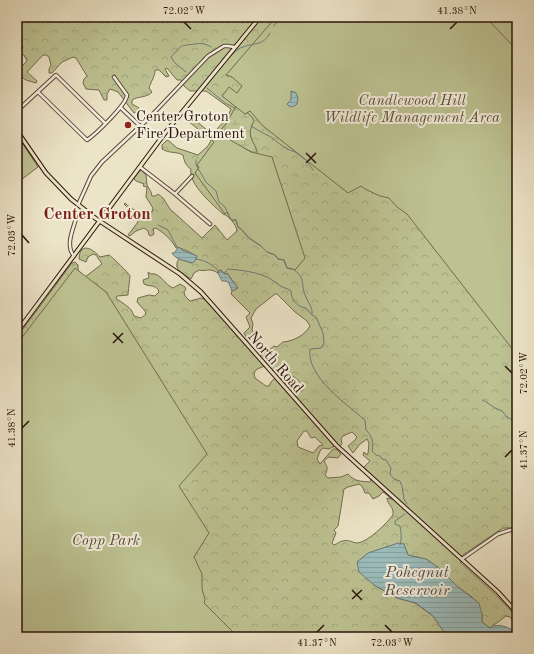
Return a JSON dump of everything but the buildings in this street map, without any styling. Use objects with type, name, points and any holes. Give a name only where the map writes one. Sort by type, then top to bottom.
[{"type":"main road","points":[[17,332],[180,114],[260,17]]},
{"type":"main road","name":"North Road","points":[[17,131],[46,173],[64,193],[100,221],[180,274],[201,292],[336,445],[498,592],[517,614]]},
{"type":"street","points":[[78,205],[88,182],[98,166],[140,126],[208,56],[224,46],[234,47]]},
{"type":"street","points":[[17,110],[56,74],[105,123]]},
{"type":"street","points":[[38,92],[87,140],[121,108],[127,98],[128,95],[114,77]]},
{"type":"street","points":[[121,108],[140,126]]},
{"type":"street","points":[[140,167],[210,224]]},
{"type":"street","points":[[175,194],[192,176]]},
{"type":"street","points":[[74,256],[69,247],[78,212]]},
{"type":"street","points":[[462,559],[498,534],[510,530],[517,530]]},
{"type":"street","points":[[511,606],[517,601]]},
{"type":"green space","points":[[17,17],[512,17],[513,20],[517,22],[517,528],[503,528],[463,555],[460,562],[508,608],[517,620],[517,626],[510,617],[506,616],[490,628],[482,622],[482,614],[472,597],[458,587],[439,568],[426,559],[408,555],[404,545],[379,549],[368,554],[357,562],[374,585],[397,598],[415,603],[433,616],[446,637],[390,637],[387,634],[386,637],[17,637],[17,337],[72,263],[75,262],[78,265],[78,270],[85,277],[102,264],[96,255],[93,254],[88,257],[86,262],[79,259],[82,250],[84,248],[91,249],[100,257],[109,255],[129,274],[128,295],[117,296],[116,298],[129,308],[134,316],[141,318],[146,314],[137,302],[138,298],[149,295],[155,296],[159,292],[157,288],[144,284],[143,280],[149,278],[148,272],[157,275],[173,288],[180,284],[185,287],[185,296],[190,301],[201,298],[206,300],[256,357],[263,355],[274,346],[277,347],[283,342],[299,337],[310,326],[307,321],[295,312],[277,294],[275,294],[256,309],[251,318],[253,324],[252,330],[256,336],[253,341],[248,341],[244,333],[250,327],[246,317],[250,313],[231,294],[232,291],[238,288],[227,273],[225,274],[221,270],[218,271],[218,273],[212,270],[199,270],[194,273],[191,279],[179,271],[177,263],[179,259],[192,263],[197,257],[181,248],[176,248],[165,234],[156,228],[153,229],[154,234],[151,236],[144,228],[136,231],[130,236],[128,235],[138,222],[136,216],[124,204],[125,203],[137,211],[145,213],[152,212],[153,208],[146,197],[147,187],[143,186],[144,184],[134,179],[136,174],[141,170],[146,175],[147,185],[152,196],[158,194],[163,198],[170,209],[202,238],[215,225],[227,240],[237,231],[232,221],[213,205],[197,187],[191,175],[191,169],[186,163],[183,155],[162,149],[162,145],[167,140],[177,148],[198,155],[208,146],[217,129],[227,118],[231,109],[206,91],[190,91],[184,86],[181,80],[177,80],[167,68],[165,69],[169,76],[166,77],[159,70],[155,70],[154,77],[149,88],[152,92],[150,94],[132,100],[132,104],[139,108],[137,112],[134,113],[118,92],[110,89],[107,94],[107,100],[104,100],[99,90],[86,89],[83,83],[87,76],[76,58],[73,57],[62,62],[52,73],[49,73],[51,65],[49,57],[43,55],[27,72],[37,81],[36,83],[26,80],[17,74],[17,66],[21,67],[27,61],[24,55],[18,52],[23,48],[17,39]],"holes":[[[226,124],[251,126],[251,137],[256,148],[220,131]],[[265,366],[275,378],[269,386],[266,386],[255,378],[254,373],[257,369]],[[290,375],[298,380],[303,389],[302,391],[297,392],[285,385],[284,380]],[[304,431],[307,431],[311,438],[315,437],[323,445],[319,446],[313,453],[298,447],[297,441]],[[352,432],[357,437],[348,446],[353,453],[360,444],[367,439],[369,443],[368,454],[364,452],[363,455],[370,461],[364,467],[371,480],[370,482],[356,480],[348,474],[341,477],[328,478],[325,475],[327,470],[325,460],[329,457],[338,458],[341,454],[336,449],[333,449],[320,464],[317,459],[320,451],[323,448],[329,449],[337,445],[340,446],[342,444],[341,439],[343,436]],[[359,484],[362,486],[365,493],[369,493],[373,499],[383,492],[392,499],[387,498],[388,503],[393,510],[393,515],[377,532],[362,542],[341,541],[334,545],[332,543],[336,533],[334,530],[338,526],[344,489]]]},
{"type":"green space","name":"Candlewood Hill Wildlife Management Area","points":[[276,17],[312,17],[314,19],[316,17],[494,17],[491,23],[517,50],[517,355],[407,214],[397,207],[389,198],[380,196],[361,186],[348,193],[263,126],[250,111],[245,114],[222,96],[229,87],[237,93],[242,86],[232,77],[226,75]]},
{"type":"green space","points":[[237,104],[252,117],[254,121],[250,131],[258,155],[220,136],[220,131],[226,124]]},
{"type":"green space","points":[[191,117],[207,130],[220,134],[251,152],[272,157],[305,258],[295,270],[287,268],[284,260],[278,259],[275,255],[267,252],[249,238],[238,227],[236,220],[231,220],[227,212],[225,214],[195,173],[199,167],[197,165],[214,142],[188,121]]},
{"type":"green space","points":[[17,135],[38,167],[17,183]]},
{"type":"green space","name":"Copp Park","points":[[75,268],[106,292],[207,454],[179,486],[209,533],[194,557],[202,574],[202,589],[205,599],[204,603],[238,637],[17,637],[17,344]]},
{"type":"water","points":[[291,91],[296,93],[298,98],[297,104],[292,107],[287,104],[291,100]]},
{"type":"water","points":[[179,247],[182,250],[197,256],[195,261],[192,263],[180,260],[176,257],[172,253],[174,253]]},
{"type":"water","points":[[220,270],[225,274],[228,274],[238,288],[232,291],[229,283],[222,281],[218,273]]},
{"type":"water","name":"Pohegnut Reservoir","points":[[398,543],[404,544],[408,555],[426,559],[439,568],[458,587],[479,603],[482,614],[482,622],[490,628],[493,626],[507,627],[517,632],[517,637],[446,637],[433,616],[416,603],[397,598],[374,585],[359,572],[357,562],[368,553]]},
{"type":"waterway","points":[[274,26],[280,17]]},
{"type":"waterway","points":[[228,59],[241,48],[262,42],[270,33]]},
{"type":"waterway","points":[[186,72],[175,63],[171,57],[182,46],[199,43],[211,47]]},
{"type":"waterway","points":[[207,88],[225,103],[235,108]]},
{"type":"waterway","points":[[251,126],[271,137],[287,149],[295,152],[306,160],[313,170]]},
{"type":"waterway","points":[[196,160],[196,165],[206,182],[216,191],[219,202],[225,207],[231,220],[236,220],[238,227],[249,238],[267,252],[275,255],[278,259],[284,260],[287,268],[291,268],[298,273],[312,309],[312,314]]},
{"type":"waterway","points":[[158,225],[168,230],[177,247]]},
{"type":"waterway","points":[[196,259],[209,263],[219,271]]},
{"type":"waterway","points":[[224,273],[228,269],[238,270],[269,278],[280,286],[291,291],[295,302],[306,308],[316,317],[323,333],[324,343],[321,348],[310,349],[310,359],[314,369],[329,389],[365,420],[366,430],[372,439],[372,451],[382,459],[386,460],[391,468],[390,474],[394,479],[400,481],[404,499],[407,504]]},
{"type":"waterway","points":[[483,400],[502,411],[507,417],[517,422]]},
{"type":"waterway","points":[[400,545],[400,526],[395,524],[395,521],[405,514]]},
{"type":"place","name":"Center Groton Fire Department","points":[[128,125]]},
{"type":"district","name":"Center Groton","points":[[97,213]]}]
